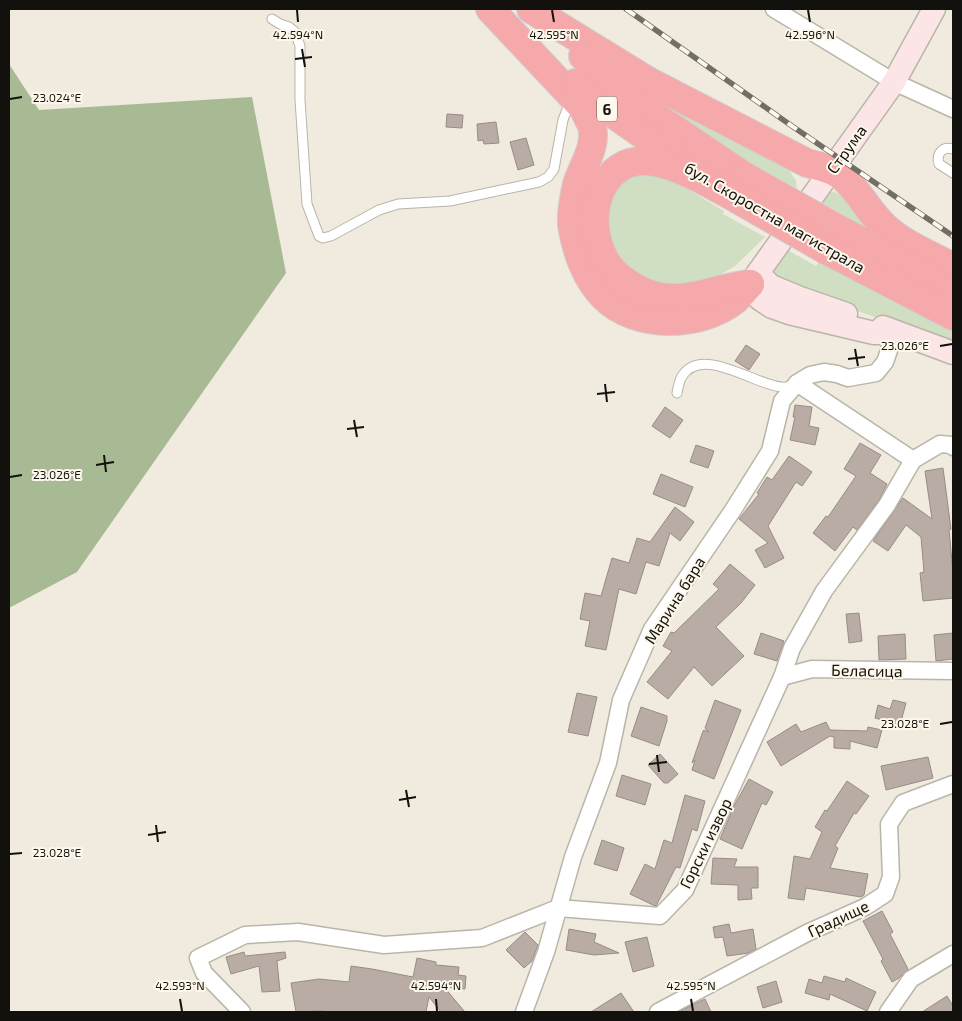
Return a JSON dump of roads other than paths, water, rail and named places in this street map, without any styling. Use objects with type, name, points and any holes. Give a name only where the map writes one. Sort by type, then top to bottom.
[{"type":"highway","points":[[491,9],[584,109],[592,127],[593,145],[577,183],[572,223],[576,244],[584,266],[593,284],[604,298],[630,315],[666,321],[688,319],[723,308],[736,300],[754,278]]},
{"type":"highway","name":"бул. Скоростна магистрала","points":[[491,9],[612,113],[659,147],[738,186],[832,239],[953,316]]},
{"type":"highway","points":[[531,9],[648,81],[807,163],[831,170],[843,178],[886,229],[908,244],[953,267]]},
{"type":"highway","name":"бул. Скоростна магистрала","points":[[531,9],[636,104],[738,186]]},
{"type":"highway","points":[[738,186],[662,163],[634,162],[620,167],[602,186],[597,200],[595,228],[599,245],[606,260],[615,272],[644,292],[659,297],[676,298],[754,278]]},
{"type":"highway","name":"бул. Скоростна магистрала","points":[[832,239],[953,289]]},
{"type":"main road","name":"Струма","points":[[754,278],[894,82],[934,9]]},
{"type":"main road","points":[[754,278],[760,299],[772,307],[789,314],[874,333],[895,333],[953,353]]},
{"type":"street","points":[[774,9],[894,82],[953,108]]},
{"type":"street","name":"Марина бара","points":[[524,1012],[546,952],[573,857],[608,763],[621,700],[652,629],[770,452],[782,400],[797,383],[810,375],[824,372],[848,378],[876,373],[885,362],[895,333]]},
{"type":"street","points":[[797,383],[913,460]]},
{"type":"street","name":"Горски извор","points":[[242,1012],[204,973],[198,958],[245,935],[298,932],[384,945],[482,938],[558,908],[660,916],[684,890],[782,677],[792,648],[824,591],[887,505],[913,460],[940,444],[953,446]]},
{"type":"street","name":"Беласица","points":[[782,677],[812,669],[953,672]]},
{"type":"street","name":"Градище","points":[[658,1012],[807,933],[865,907],[885,894],[891,878],[889,824],[903,803],[953,784]]},
{"type":"street","points":[[888,1012],[911,979],[953,954]]},
{"type":"lane","points":[[272,19],[295,32],[300,46],[300,100],[307,204],[319,236],[323,238],[332,236],[380,210],[398,204],[450,200],[539,182],[548,177],[554,169],[563,120],[572,96]]},
{"type":"lane","points":[[953,149],[942,149],[938,155],[939,164],[953,173]]},
{"type":"lane","points":[[677,393],[681,378],[688,370],[700,365],[717,365],[732,369],[766,384],[784,388],[797,383]]},
{"type":"railway","points":[[626,9],[789,124],[953,236]]}]
